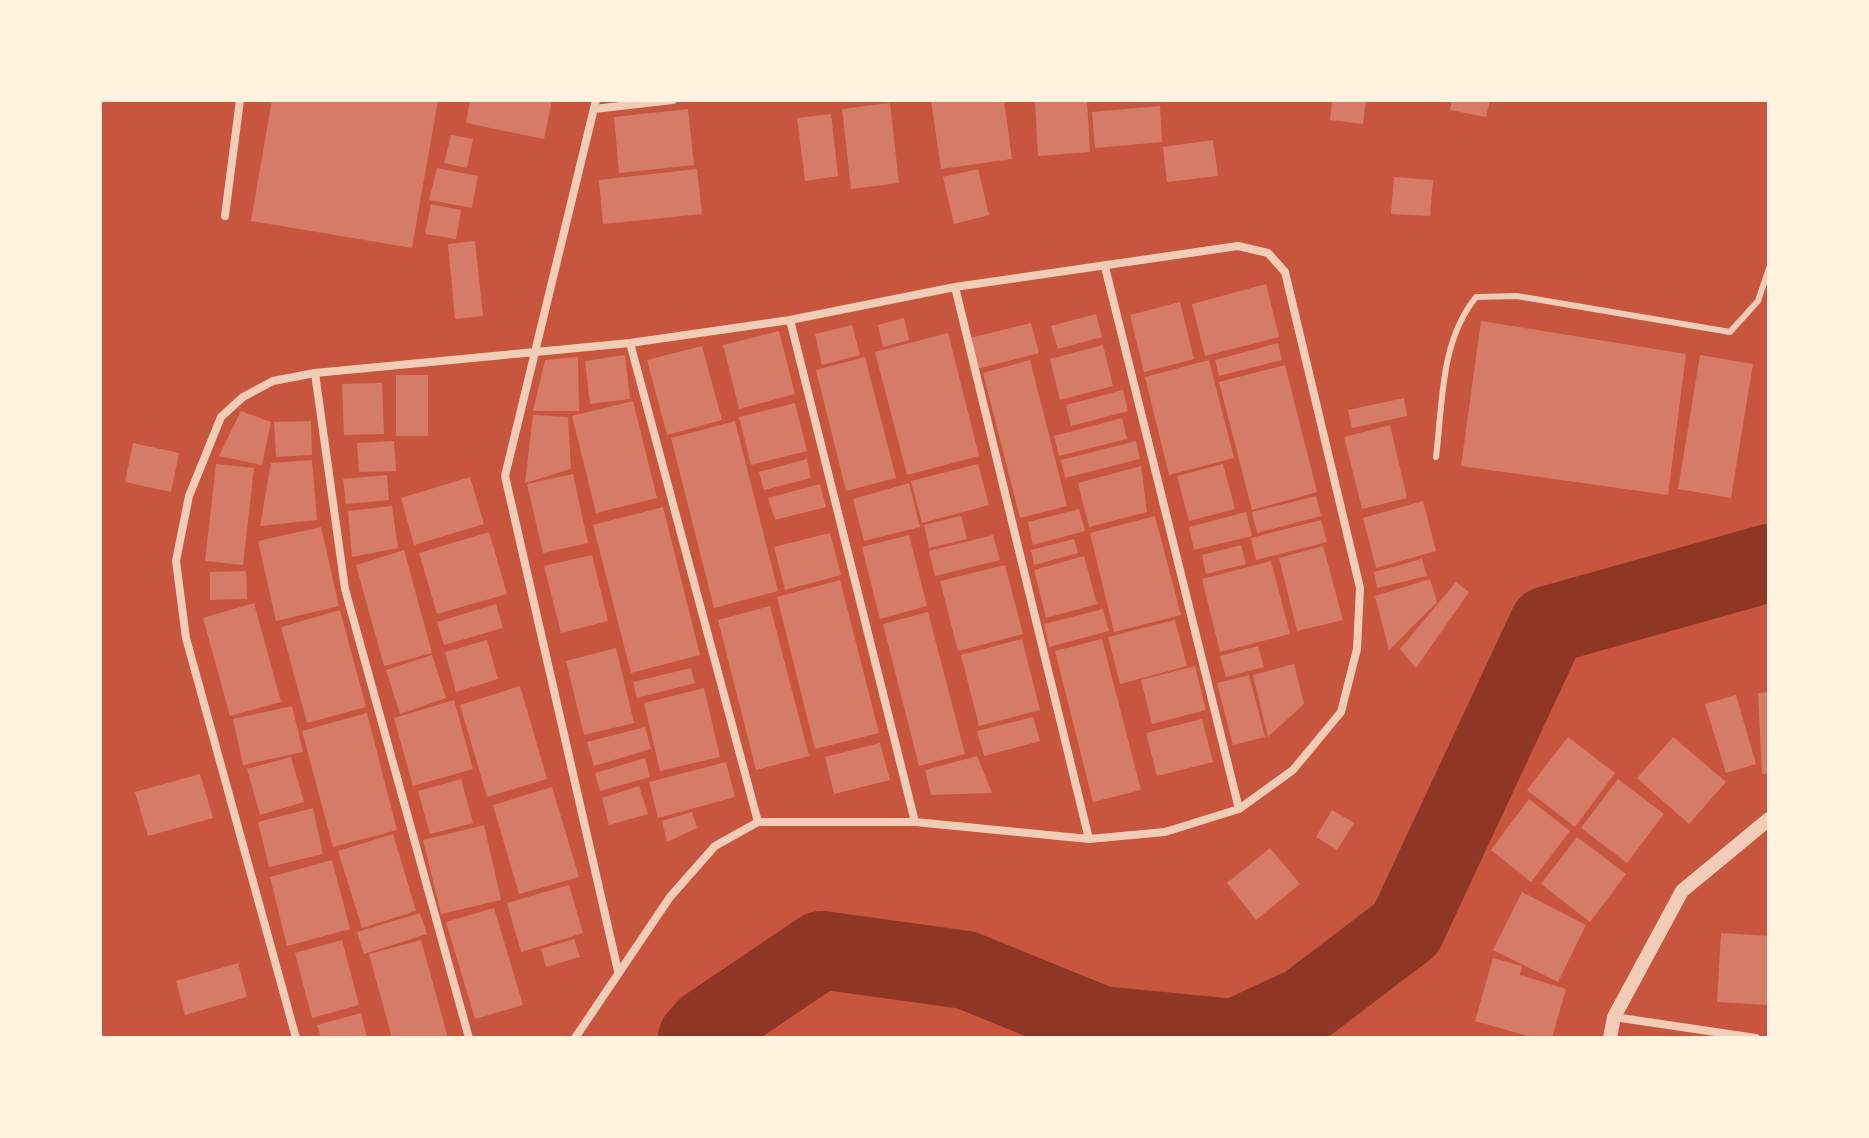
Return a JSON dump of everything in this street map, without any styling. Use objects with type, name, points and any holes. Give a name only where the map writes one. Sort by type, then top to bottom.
[{"type":"street","points":[[225,216],[240,100]]},
{"type":"street","points":[[618,971],[505,476],[595,105],[673,100]]},
{"type":"street","points":[[296,1038],[186,638],[176,561],[189,496],[221,417],[243,397],[273,381],[315,373],[630,343],[790,320],[955,287],[1238,246],[1268,253],[1285,272],[1360,588],[1357,649],[1341,712],[1293,770],[1239,809],[1165,832],[1089,839],[915,822],[758,822],[715,846],[670,897],[575,1038]]},
{"type":"street","points":[[1105,267],[1239,809]]},
{"type":"street","points":[[955,287],[1089,839]]},
{"type":"street","points":[[790,320],[915,822]]},
{"type":"street","points":[[630,343],[758,822]]},
{"type":"street","points":[[315,373],[345,589],[469,1038]]},
{"type":"street","points":[[1610,1038],[1614,1017],[1682,891],[1769,819]]},
{"type":"street","points":[[1614,1017],[1756,1038]]},
{"type":"lane","points":[[1436,457],[1450,340],[1459,318],[1476,297],[1517,296],[1730,332],[1758,301],[1769,268]]},
{"type":"building","points":[[272,100],[438,100],[412,248],[251,221]]},
{"type":"building","points":[[470,100],[552,100],[544,139],[466,123]]},
{"type":"building","points":[[931,100],[1004,100],[1012,159],[941,169]]},
{"type":"building","points":[[1035,100],[1087,100],[1090,152],[1038,156]]},
{"type":"building","points":[[1332,100],[1366,100],[1363,124],[1330,120]]},
{"type":"building","points":[[1452,100],[1490,100],[1486,117],[1450,110]]},
{"type":"building","points":[[890,103],[899,183],[851,189],[842,109]]},
{"type":"building","points":[[1160,106],[1162,142],[1095,148],[1092,112]]},
{"type":"building","points":[[688,109],[694,165],[619,173],[614,117]]},
{"type":"building","points":[[831,114],[838,176],[805,181],[797,118]]},
{"type":"building","points":[[451,135],[473,139],[467,168],[444,163]]},
{"type":"building","points":[[1213,140],[1218,176],[1167,182],[1163,147]]},
{"type":"building","points":[[437,168],[478,176],[472,208],[429,200]]},
{"type":"building","points":[[697,169],[702,214],[603,224],[599,180]]},
{"type":"building","points":[[978,169],[989,215],[954,224],[943,177]]},
{"type":"building","points":[[1394,177],[1433,180],[1430,216],[1391,214]]},
{"type":"building","points":[[431,204],[461,210],[456,239],[425,234]]},
{"type":"building","points":[[475,241],[483,316],[455,319],[448,244]]},
{"type":"building","points":[[1266,284],[1279,337],[1205,356],[1192,304]]},
{"type":"building","points":[[1180,302],[1194,359],[1144,372],[1130,315]]},
{"type":"building","points":[[1096,314],[1102,337],[1058,349],[1051,326]]},
{"type":"building","points":[[904,318],[909,340],[883,347],[878,325]]},
{"type":"building","points":[[1481,321],[1686,354],[1668,495],[1461,466]]},
{"type":"building","points":[[1031,323],[1039,353],[977,369],[970,338]]},
{"type":"building","points":[[852,325],[860,355],[822,365],[815,334]]},
{"type":"building","points":[[779,331],[795,394],[739,409],[723,345]]},
{"type":"building","points":[[948,333],[979,456],[907,475],[875,352]]},
{"type":"building","points":[[1278,343],[1282,360],[1219,376],[1215,360]]},
{"type":"building","points":[[1103,345],[1113,386],[1060,400],[1050,359]]},
{"type":"building","points":[[702,346],[722,420],[667,435],[647,360]]},
{"type":"building","points":[[625,355],[630,399],[590,404],[585,361]]},
{"type":"building","points":[[1700,355],[1753,364],[1731,498],[1678,489]]},
{"type":"building","points":[[578,357],[579,411],[533,411],[545,360]]},
{"type":"building","points":[[865,357],[896,478],[846,491],[816,370]]},
{"type":"building","points":[[1030,360],[1067,506],[1020,518],[983,373]]},
{"type":"building","points":[[1209,360],[1234,458],[1169,475],[1145,377]]},
{"type":"building","points":[[1285,365],[1317,492],[1252,510],[1219,382]]},
{"type":"building","points":[[396,375],[428,375],[428,436],[396,436]]},
{"type":"building","points":[[382,383],[384,434],[344,435],[342,384]]},
{"type":"building","points":[[1123,390],[1128,411],[1071,426],[1066,405]]},
{"type":"building","points":[[1404,398],[1407,416],[1352,428],[1348,410]]},
{"type":"building","points":[[633,401],[657,498],[596,513],[572,416]]},
{"type":"building","points":[[795,403],[807,451],[751,465],[739,417]]},
{"type":"building","points":[[241,411],[271,422],[262,465],[219,456]]},
{"type":"building","points":[[533,415],[568,417],[571,469],[525,483]]},
{"type":"building","points":[[1122,418],[1127,439],[1059,456],[1054,436]]},
{"type":"building","points":[[311,421],[312,455],[276,457],[274,422]]},
{"type":"building","points":[[735,421],[778,591],[714,608],[671,438]]},
{"type":"building","points":[[1390,425],[1407,498],[1362,509],[1344,437]]},
{"type":"building","points":[[394,441],[396,471],[359,472],[357,443]]},
{"type":"building","points":[[1136,441],[1140,459],[1065,478],[1061,460]]},
{"type":"building","points":[[133,443],[179,453],[171,492],[125,482]]},
{"type":"building","points":[[807,459],[811,478],[764,490],[759,472]]},
{"type":"building","points":[[312,460],[317,520],[260,526],[271,463]]},
{"type":"building","points":[[216,464],[254,468],[243,565],[205,561]]},
{"type":"building","points":[[978,464],[989,505],[922,523],[911,481]]},
{"type":"building","points":[[1223,464],[1235,509],[1189,521],[1177,476]]},
{"type":"building","points":[[1141,466],[1147,512],[1089,527],[1078,483]]},
{"type":"building","points":[[573,474],[588,543],[543,553],[527,484]]},
{"type":"building","points":[[387,475],[389,500],[346,504],[343,479]]},
{"type":"building","points":[[470,477],[484,524],[414,545],[401,498]]},
{"type":"building","points":[[909,483],[920,527],[864,541],[853,499]]},
{"type":"building","points":[[820,484],[826,507],[775,520],[768,498]]},
{"type":"building","points":[[1316,496],[1321,516],[1257,533],[1252,512]]},
{"type":"building","points":[[1423,501],[1436,551],[1376,568],[1363,518]]},
{"type":"building","points":[[392,506],[398,548],[352,557],[348,511]]},
{"type":"building","points":[[663,507],[700,655],[631,673],[593,525]]},
{"type":"building","points":[[1079,509],[1085,531],[1033,545],[1028,522]]},
{"type":"building","points":[[1246,512],[1252,536],[1194,550],[1189,527]]},
{"type":"building","points":[[961,516],[967,539],[929,548],[924,525]]},
{"type":"building","points":[[1155,516],[1181,615],[1114,632],[1090,533]]},
{"type":"building","points":[[1321,520],[1327,542],[1256,560],[1251,538]]},
{"type":"building","points":[[321,527],[339,606],[276,621],[258,541]]},
{"type":"building","points":[[489,532],[507,594],[437,614],[419,553]]},
{"type":"building","points":[[830,533],[841,575],[785,590],[774,547]]},
{"type":"building","points":[[909,535],[927,606],[880,619],[862,547]]},
{"type":"building","points":[[993,535],[1000,560],[935,576],[929,551]]},
{"type":"building","points":[[1074,539],[1078,553],[1034,565],[1031,550]]},
{"type":"building","points":[[1241,545],[1246,564],[1206,574],[1202,555]]},
{"type":"building","points":[[1323,546],[1343,620],[1297,631],[1279,558]]},
{"type":"building","points":[[404,550],[432,653],[384,666],[356,565]]},
{"type":"building","points":[[592,555],[608,621],[561,633],[544,566]]},
{"type":"building","points":[[1084,556],[1097,604],[1046,618],[1034,570]]},
{"type":"building","points":[[1422,559],[1427,576],[1377,588],[1374,572]]},
{"type":"building","points":[[1271,561],[1290,634],[1220,652],[1202,579]]},
{"type":"building","points":[[1005,565],[1023,634],[958,651],[940,581]]},
{"type":"building","points":[[246,571],[247,599],[210,600],[210,572]]},
{"type":"building","points":[[1430,579],[1437,602],[1389,650],[1375,596]]},
{"type":"building","points":[[840,580],[879,733],[815,749],[777,597]]},
{"type":"building","points":[[1456,582],[1469,592],[1416,668],[1400,649]]},
{"type":"building","points":[[254,603],[281,702],[230,716],[203,618]]},
{"type":"building","points":[[496,604],[503,628],[444,645],[437,622]]},
{"type":"building","points":[[770,606],[809,756],[756,770],[718,620]]},
{"type":"building","points":[[1103,609],[1109,631],[1049,647],[1044,624]]},
{"type":"building","points":[[340,610],[366,707],[307,723],[281,627]]},
{"type":"building","points":[[928,612],[965,754],[919,766],[883,624]]},
{"type":"building","points":[[1175,620],[1187,666],[1120,684],[1108,637]]},
{"type":"building","points":[[1022,639],[1040,710],[979,726],[961,655]]},
{"type":"building","points":[[1102,639],[1141,790],[1093,802],[1055,651]]},
{"type":"building","points":[[487,640],[498,679],[456,692],[445,652]]},
{"type":"building","points":[[1258,646],[1264,667],[1226,677],[1220,656]]},
{"type":"building","points":[[616,648],[634,723],[584,735],[566,661]]},
{"type":"building","points":[[432,655],[446,698],[400,714],[386,670]]},
{"type":"building","points":[[1294,664],[1304,704],[1268,737],[1253,675]]},
{"type":"building","points":[[1195,666],[1206,710],[1152,724],[1141,680]]},
{"type":"building","points":[[691,668],[695,683],[637,698],[633,682]]},
{"type":"building","points":[[1249,675],[1265,737],[1233,745],[1217,683]]},
{"type":"building","points":[[520,686],[547,779],[487,797],[460,705]]},
{"type":"building","points":[[704,688],[720,757],[660,771],[644,703]]},
{"type":"building","points":[[1769,692],[1769,774],[1762,774],[1758,693]]},
{"type":"building","points":[[1736,695],[1756,764],[1726,773],[1705,704]]},
{"type":"building","points":[[454,700],[473,769],[413,786],[394,718]]},
{"type":"building","points":[[292,706],[303,752],[243,765],[233,719]]},
{"type":"building","points":[[367,713],[397,830],[333,847],[302,731]]},
{"type":"building","points":[[1033,717],[1040,741],[984,756],[977,731]]},
{"type":"building","points":[[1202,719],[1213,762],[1157,776],[1146,733]]},
{"type":"building","points":[[645,727],[651,749],[594,766],[587,742]]},
{"type":"building","points":[[1568,737],[1615,773],[1575,827],[1527,790]]},
{"type":"building","points":[[1673,737],[1726,782],[1689,824],[1637,778]]},
{"type":"building","points":[[880,743],[890,780],[834,794],[825,757]]},
{"type":"building","points":[[977,756],[992,793],[931,795],[925,770]]},
{"type":"building","points":[[291,757],[304,802],[260,815],[247,769]]},
{"type":"building","points":[[645,758],[650,777],[600,791],[595,773]]},
{"type":"building","points":[[726,762],[735,797],[658,818],[649,782]]},
{"type":"building","points":[[200,774],[213,818],[148,836],[135,792]]},
{"type":"building","points":[[461,779],[473,823],[430,834],[418,791]]},
{"type":"building","points":[[1618,779],[1664,814],[1627,863],[1581,828]]},
{"type":"building","points":[[639,786],[648,814],[609,825],[602,798]]},
{"type":"building","points":[[552,787],[579,877],[519,894],[493,805]]},
{"type":"building","points":[[1529,799],[1570,831],[1531,882],[1491,850]]},
{"type":"building","points":[[313,808],[323,854],[269,867],[258,822]]},
{"type":"building","points":[[1332,810],[1354,823],[1337,850],[1316,837]]},
{"type":"building","points":[[692,812],[697,828],[667,842],[662,821]]},
{"type":"building","points":[[484,825],[501,900],[441,914],[423,840]]},
{"type":"building","points":[[393,834],[416,911],[362,928],[338,851]]},
{"type":"building","points":[[1577,837],[1626,874],[1590,922],[1541,884]]},
{"type":"building","points":[[1270,848],[1300,884],[1256,920],[1227,883]]},
{"type":"building","points":[[332,860],[350,929],[287,946],[270,877]]},
{"type":"building","points":[[569,885],[583,933],[521,952],[507,903]]},
{"type":"building","points":[[1522,892],[1586,925],[1558,982],[1493,950]]},
{"type":"building","points":[[494,908],[523,1005],[475,1019],[446,922]]},
{"type":"building","points":[[420,913],[427,934],[364,954],[357,932]]},
{"type":"building","points":[[1721,933],[1769,936],[1768,1005],[1717,1002]]},
{"type":"building","points":[[574,939],[580,957],[546,967],[541,949]]},
{"type":"building","points":[[342,940],[359,1005],[312,1018],[295,953]]},
{"type":"building","points":[[421,940],[448,1038],[392,1038],[369,954]]},
{"type":"building","points":[[1493,958],[1522,966],[1520,975],[1566,989],[1552,1038],[1535,1038],[1475,1021]]},
{"type":"building","points":[[238,963],[247,997],[185,1015],[176,981]]},
{"type":"building","points":[[361,1013],[367,1038],[321,1038],[317,1025]]},
{"type":"waterway","points":[[697,1038],[707,1027],[821,950],[966,970],[1101,1025],[1235,1038],[1306,1005],[1406,929],[1548,625],[1769,563]]}]
